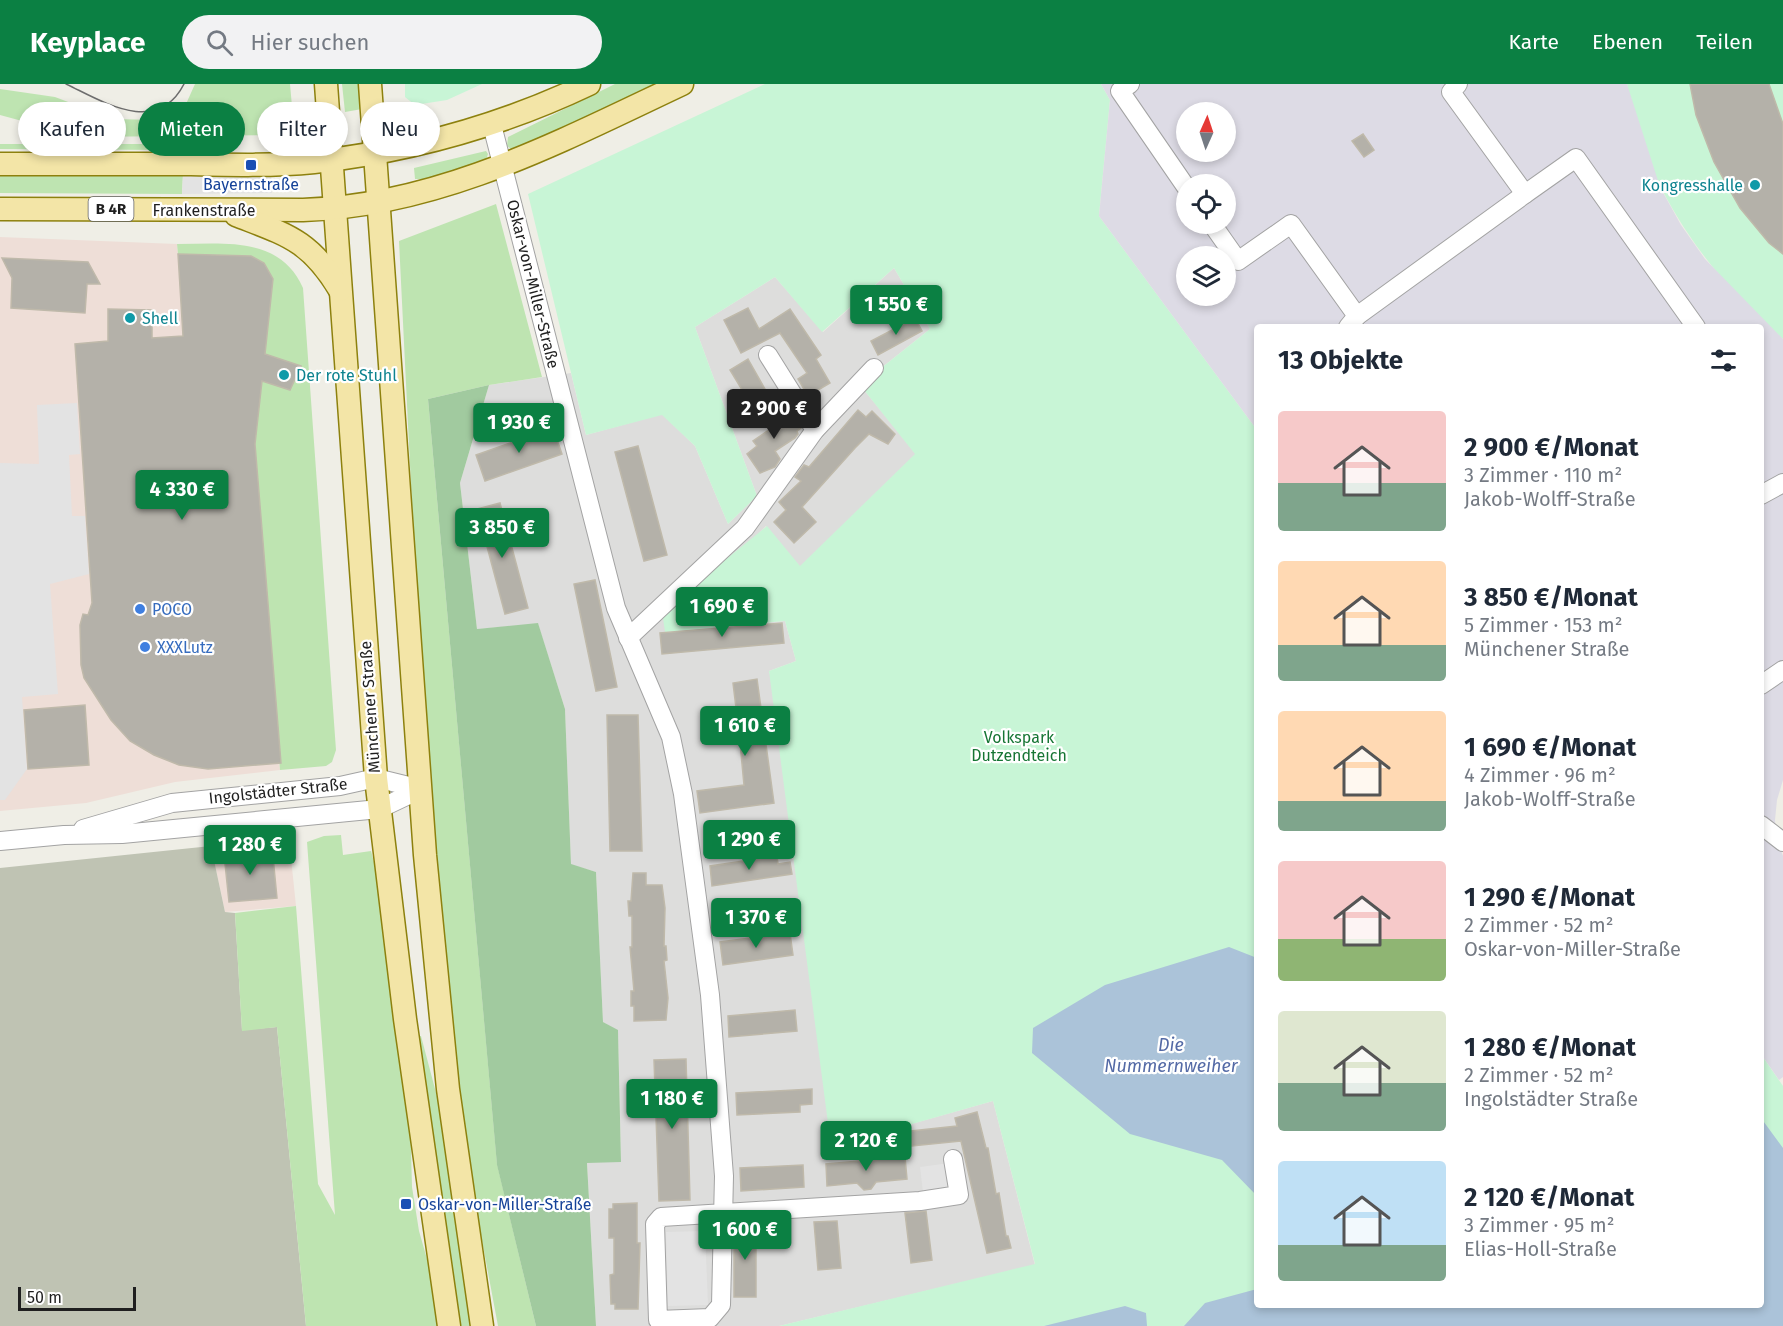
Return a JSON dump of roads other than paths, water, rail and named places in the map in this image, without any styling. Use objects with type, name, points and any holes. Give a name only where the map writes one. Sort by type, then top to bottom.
[{"type":"main road","name":"Münchener Straße","points":[[326,84],[379,809],[405,1019],[449,1326]]},
{"type":"main road","points":[[370,84],[371,102]]},
{"type":"main road","points":[[440,140],[492,125],[589,84]]},
{"type":"main road","name":"B 4R","points":[[335,209],[379,202],[457,182],[503,166],[682,84]]},
{"type":"main road","points":[[0,164],[251,165],[360,155]]},
{"type":"main road","points":[[375,156],[421,789],[446,1071],[482,1326]]},
{"type":"main road","name":"Frankenstraße","points":[[0,209],[335,209]]},
{"type":"main road","points":[[223,210],[281,232],[305,246],[323,265],[340,291]]},
{"type":"street","points":[[1130,84],[1120,91],[1177,174]]},
{"type":"street","points":[[1458,84],[1451,92],[1525,194]]},
{"type":"street","name":"Oskar-von-Miller-Straße","points":[[492,125],[614,598],[628,638],[671,736],[683,794],[710,995],[724,1176],[721,1305],[710,1318],[658,1320],[655,1224],[661,1217],[723,1214]]},
{"type":"street","points":[[1219,234],[1238,261],[1291,224],[1352,321],[1576,158],[1694,324]]},
{"type":"street","points":[[768,356],[815,430]]},
{"type":"street","points":[[628,638],[745,528],[815,430],[874,368]]},
{"type":"street","points":[[1764,493],[1783,483]]},
{"type":"street","points":[[1764,683],[1783,670]]},
{"type":"street","name":"Ingolstädter Straße","points":[[64,835],[172,802],[340,786],[376,778],[421,789]]},
{"type":"street","name":"Ingolstädter Straße","points":[[0,841],[64,835],[122,834],[379,809],[421,789]]},
{"type":"street","points":[[1764,827],[1783,842]]},
{"type":"street","points":[[723,1214],[920,1201],[959,1195],[953,1159]]},
{"type":"water","name":"Die Nummernweiher","points":[[1229,947],[1254,957],[1254,1193],[1222,1160],[1130,1134],[1032,1053],[1033,1028],[1105,985]]},
{"type":"water","points":[[1764,1122],[1783,1148],[1783,1326],[1184,1326],[1205,1303],[1254,1290],[1254,1308],[1764,1308]]},
{"type":"water","points":[[1125,1306],[1146,1313],[1147,1326],[1044,1326]]},
{"type":"tram line","points":[[66,84],[112,105],[144,112],[159,109],[173,100],[184,84]]},
{"type":"place","name":"Bayernstraße","points":[[251,165]]},
{"type":"place","name":"Kongresshalle","points":[[1755,185]]},
{"type":"place","name":"Shell","points":[[130,318]]},
{"type":"place","name":"Der rote Stuhl","points":[[284,375]]},
{"type":"place","name":"POCO","points":[[140,609]]},
{"type":"place","name":"XXXLutz","points":[[145,647]]},
{"type":"place","name":"Oskar-von-Miller-Straße","points":[[406,1204]]},
{"type":"park label","name":"Volkspark Dutzendteich","points":[[1019,746]]}]
